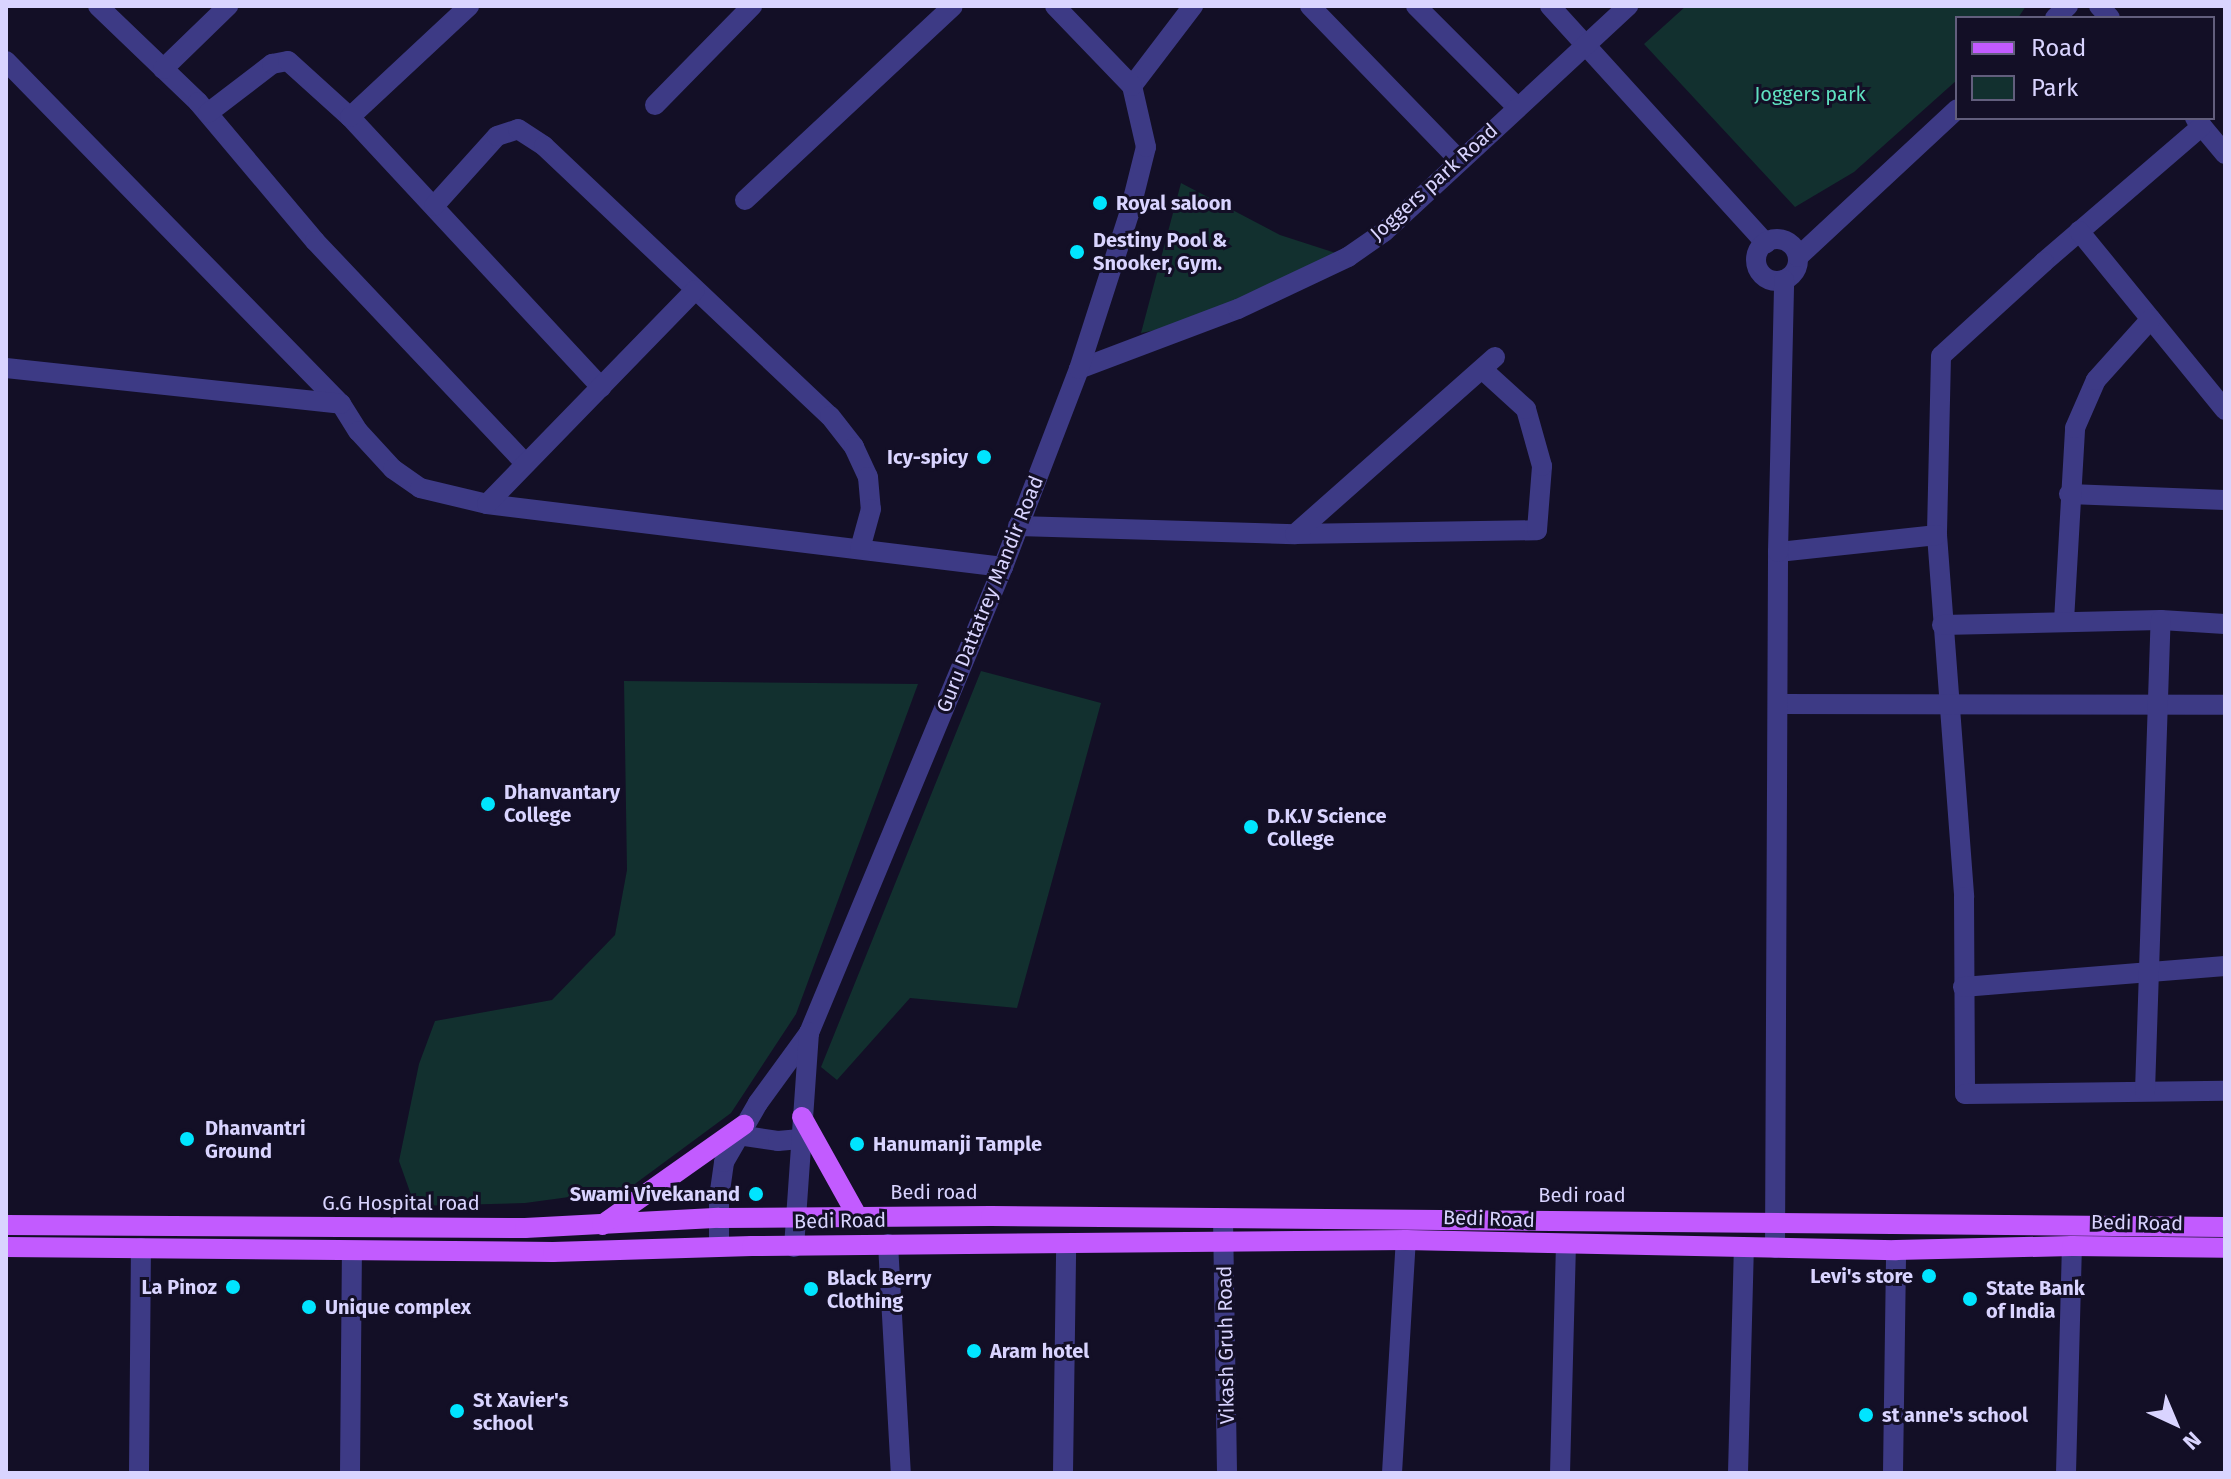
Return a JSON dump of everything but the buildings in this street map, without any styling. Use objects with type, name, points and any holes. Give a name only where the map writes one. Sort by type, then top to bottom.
[{"type":"main road","points":[[802,1117],[857,1216]]},
{"type":"main road","points":[[602,1225],[741,1130]]},
{"type":"main road","name":"Bedi road","points":[[795,1217],[1775,1220],[1873,1225],[2225,1227]]},
{"type":"main road","name":"G.G Hospital road","points":[[6,1225],[602,1225],[795,1217]]},
{"type":"main road","name":"Bedi Road","points":[[719,1246],[1406,1240],[1566,1246],[1896,1250],[2072,1246],[2225,1248]]},
{"type":"main road","points":[[6,1247],[553,1252],[719,1246]]},
{"type":"street","points":[[98,6],[208,113],[315,241],[525,463]]},
{"type":"street","points":[[163,69],[228,6]]},
{"type":"street","points":[[350,117],[469,6]]},
{"type":"street","points":[[655,105],[752,6]]},
{"type":"street","points":[[745,200],[953,6]]},
{"type":"street","points":[[1055,6],[1132,86],[1193,6]]},
{"type":"street","points":[[1310,6],[1459,160]]},
{"type":"street","points":[[1416,6],[1517,107]]},
{"type":"street","points":[[1550,6],[1766,243]]},
{"type":"street","name":"Joggers park Road","points":[[1079,369],[1238,309],[1348,257],[1384,232],[1628,6]]},
{"type":"street","points":[[208,113],[272,64],[288,61],[350,117],[601,387]]},
{"type":"street","points":[[10,74],[341,404],[358,431],[393,469],[420,488],[487,504],[1003,567]]},
{"type":"street","name":"Guru Dattatrey Mandir Road","points":[[719,1246],[724,1162],[741,1130],[809,1033],[1003,567],[1079,369],[1130,211],[1146,147],[1132,86]]},
{"type":"street","points":[[1766,243],[1756,260],[1760,272],[1771,280],[1784,280],[1795,271],[1798,257],[1955,111]]},
{"type":"street","points":[[2225,154],[2198,122],[1941,356],[1937,535],[1964,897],[1965,1094],[2225,1091]]},
{"type":"street","points":[[434,206],[497,136],[518,129],[555,156],[830,416],[854,447],[868,477],[871,509],[860,549]]},
{"type":"street","points":[[2079,231],[2225,410]]},
{"type":"street","points":[[1766,243],[1785,241],[1798,257]]},
{"type":"street","points":[[1775,1248],[1778,552],[1784,280]]},
{"type":"street","points":[[487,504],[695,290]]},
{"type":"street","points":[[2064,621],[2075,428],[2096,380],[2151,319]]},
{"type":"street","points":[[1018,526],[1295,534],[1537,530],[1542,466],[1526,409],[1488,363],[1295,534]]},
{"type":"street","points":[[6,368],[341,404]]},
{"type":"street","points":[[2069,494],[2225,500]]},
{"type":"street","points":[[1778,552],[1937,535]]},
{"type":"street","points":[[1942,625],[2161,620],[2225,624]]},
{"type":"street","points":[[2145,1091],[2161,620]]},
{"type":"street","points":[[1779,704],[2225,705]]},
{"type":"street","points":[[1963,987],[2225,966]]},
{"type":"street","name":"Guru Dattatrey Mandir Road","points":[[794,1247],[809,1033]]},
{"type":"street","points":[[741,1130],[778,1141],[800,1139]]},
{"type":"street","name":"Vikash Gruh Road","points":[[1223,1218],[1227,1473]]},
{"type":"street","points":[[1392,1473],[1406,1240]]},
{"type":"street","points":[[888,1244],[901,1473]]},
{"type":"street","points":[[1063,1473],[1066,1245]]},
{"type":"street","points":[[1560,1473],[1566,1246]]},
{"type":"street","points":[[2066,1473],[2072,1246]]},
{"type":"street","points":[[139,1473],[141,1248]]},
{"type":"street","points":[[1738,1473],[1744,1248]]},
{"type":"street","points":[[1893,1473],[1896,1250]]},
{"type":"street","points":[[350,1473],[352,1251]]},
{"type":"green space","name":"Joggers park","points":[[1686,6],[2026,6],[2019,16],[1955,16],[1955,82],[1854,172],[1795,207],[1644,44]]},
{"type":"green space","points":[[1181,183],[1280,235],[1348,257],[1212,319],[1141,333]]},
{"type":"green space","points":[[981,671],[1101,703],[1017,1008],[910,998],[837,1080],[821,1067]]},
{"type":"green space","points":[[624,681],[918,684],[796,1014],[731,1113],[628,1189],[525,1203],[415,1206],[399,1161],[419,1064],[435,1021],[552,1000],[615,935],[627,870]]},
{"type":"place","name":"Royal saloon","points":[[1100,203]]},
{"type":"place","name":"Destiny Pool & Snooker, Gym.","points":[[1077,252]]},
{"type":"place","name":"Icy-spicy","points":[[984,457]]},
{"type":"place","name":"Dhanvantary College","points":[[488,804]]},
{"type":"place","name":"D.K.V Science College","points":[[1251,827]]},
{"type":"place","name":"Dhanvantri Ground","points":[[187,1139]]},
{"type":"place","name":"Hanumanji Tample","points":[[857,1144]]},
{"type":"place","name":"Swami Vivekanand","points":[[756,1194]]},
{"type":"place","name":"Levi's store","points":[[1929,1276]]},
{"type":"place","name":"La Pinoz","points":[[233,1287]]},
{"type":"place","name":"Black Berry Clothing","points":[[811,1289]]},
{"type":"place","name":"State Bank of India","points":[[1970,1299]]},
{"type":"place","name":"Unique complex","points":[[309,1307]]},
{"type":"place","name":"Aram hotel","points":[[974,1351]]},
{"type":"place","name":"St Xavier's school","points":[[457,1411]]},
{"type":"place","name":"st anne's school","points":[[1866,1415]]}]
